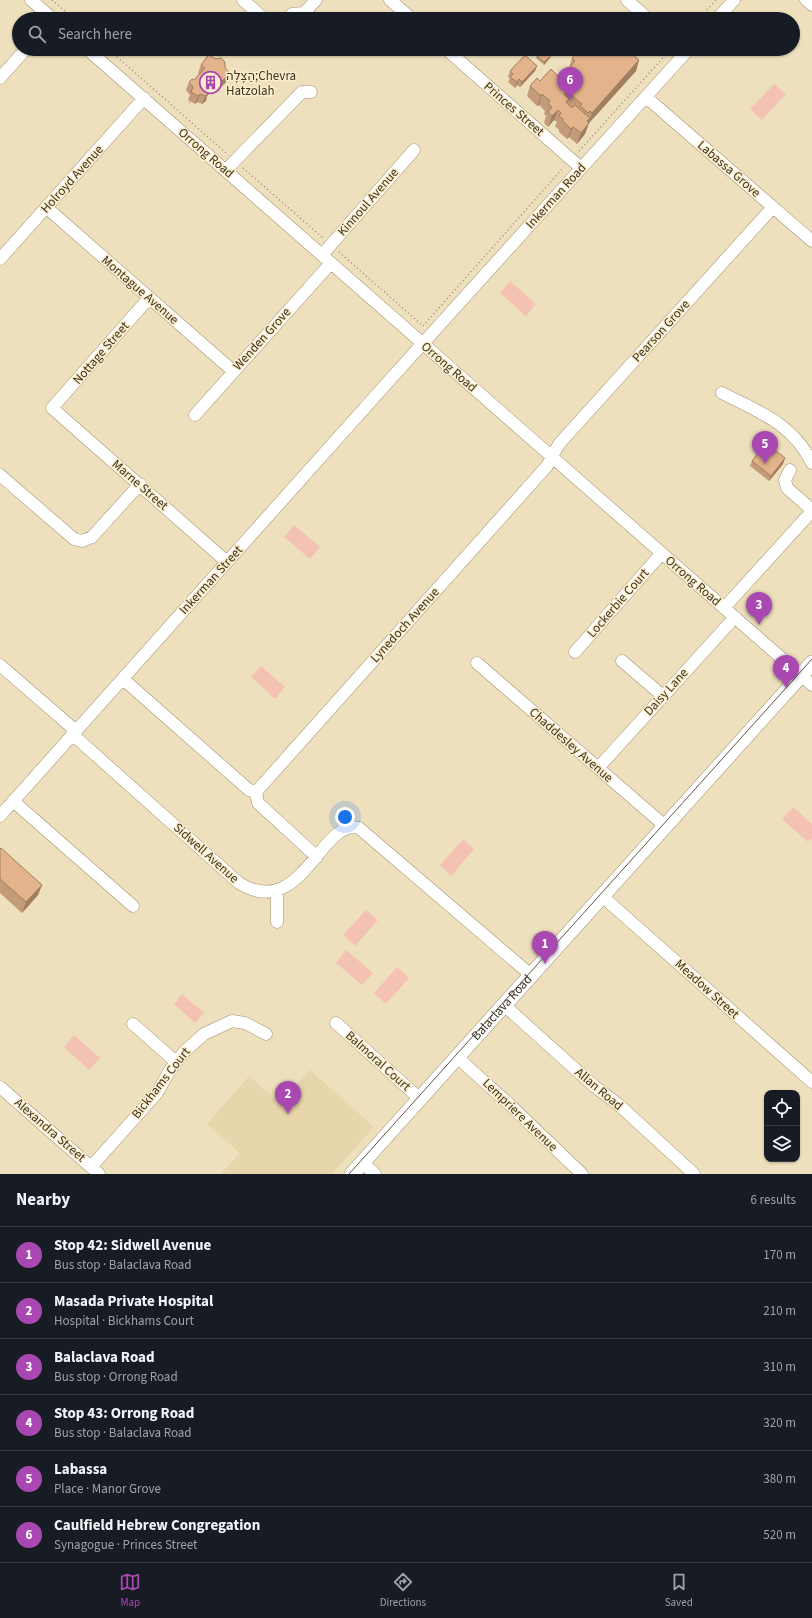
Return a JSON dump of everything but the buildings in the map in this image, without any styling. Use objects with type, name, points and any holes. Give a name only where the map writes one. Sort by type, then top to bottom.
[{"type":"main road","name":"Balaclava Road","points":[[352,1174],[812,663]]},
{"type":"street","points":[[31,0],[45,12]]},
{"type":"street","points":[[243,0],[256,12]]},
{"type":"street","points":[[305,12],[316,0]]},
{"type":"street","points":[[390,0],[404,12]]},
{"type":"street","points":[[627,0],[640,12]]},
{"type":"street","points":[[723,12],[734,0]]},
{"type":"street","points":[[806,0],[812,5]]},
{"type":"street","points":[[0,78],[20,56]]},
{"type":"street","name":"Orrong Road","points":[[95,56],[812,685]]},
{"type":"street","name":"Princes Street","points":[[454,56],[582,168]]},
{"type":"street","name":"Inkerman Road","points":[[423,344],[646,97],[681,56]]},
{"type":"street","points":[[226,170],[302,92],[311,92]]},
{"type":"street","name":"Labassa Grove","points":[[646,97],[812,241]]},
{"type":"street","name":"Holroyd Avenue","points":[[0,259],[144,98]]},
{"type":"street","name":"Kinnoul Avenue","points":[[326,259],[331,245],[414,150]]},
{"type":"street","name":"Pearson Grove","points":[[551,457],[559,444],[772,207]]},
{"type":"street","name":"Montague Avenue","points":[[47,208],[233,371]]},
{"type":"street","name":"Wenden Grove","points":[[194,415],[233,371],[326,259]]},
{"type":"street","name":"Nottage Street","points":[[52,408],[149,298]]},
{"type":"street","name":"Inkerman Street","points":[[0,816],[423,344]]},
{"type":"street","points":[[722,392],[771,418],[788,430],[799,441],[812,463]]},
{"type":"street","name":"Marne Street","points":[[52,408],[227,562]]},
{"type":"street","name":"Lynedoch Avenue","points":[[256,792],[547,466],[551,457]]},
{"type":"street","points":[[724,608],[812,510],[787,488],[785,480],[790,470]]},
{"type":"street","points":[[0,476],[74,539],[82,541],[92,537],[140,484]]},
{"type":"street","name":"Lockerbie Court","points":[[575,652],[661,554]]},
{"type":"street","name":"Daisy Lane","points":[[598,768],[735,617]]},
{"type":"street","points":[[622,661],[663,696]]},
{"type":"street","name":"Chaddesley Avenue","points":[[477,663],[665,826]]},
{"type":"street","name":"Sidwell Avenue","points":[[0,665],[239,884],[265,892],[276,890],[285,886],[299,877],[342,829],[350,827],[359,828],[531,975]]},
{"type":"street","points":[[123,679],[249,790],[256,792],[258,803],[317,857]]},
{"type":"street","points":[[13,801],[133,906]]},
{"type":"street","points":[[276,890],[278,922]]},
{"type":"street","name":"Meadow Street","points":[[602,896],[812,1082]]},
{"type":"street","name":"Allan Road","points":[[504,1005],[594,1086],[619,1105],[694,1174]]},
{"type":"street","name":"Bickhams Court","points":[[95,1170],[157,1093],[176,1062],[185,1051],[204,1034],[226,1022],[238,1021],[266,1034]]},
{"type":"street","name":"Balmoral Court","points":[[336,1023],[420,1099]]},
{"type":"street","points":[[133,1024],[176,1062]]},
{"type":"street","name":"Lempriere Avenue","points":[[457,1057],[582,1174]]},
{"type":"street","name":"Alexandra Street","points":[[0,1087],[95,1170]]},
{"type":"street","points":[[363,1163],[375,1174]]},
{"type":"path","points":[[52,0],[66,12]]},
{"type":"path","points":[[705,12],[716,0]]},
{"type":"path","points":[[116,56],[422,326],[665,56]]},
{"type":"shaded area","points":[[774,84],[786,94],[762,120],[750,109]]},
{"type":"shaded area","points":[[510,281],[536,304],[526,316],[500,293]]},
{"type":"shaded area","points":[[294,525],[320,547],[310,559],[284,537]]},
{"type":"shaded area","points":[[261,666],[285,687],[275,699],[251,677]]},
{"type":"shaded area","points":[[793,807],[812,824],[812,838],[808,842],[782,819]]},
{"type":"shaded area","points":[[463,839],[474,849],[451,876],[440,865]]},
{"type":"shaded area","points":[[366,910],[378,920],[355,946],[343,935]]},
{"type":"shaded area","points":[[346,950],[373,973],[362,985],[336,963]]},
{"type":"shaded area","points":[[397,967],[409,978],[386,1004],[374,993]]},
{"type":"shaded area","points":[[182,994],[204,1013],[195,1023],[174,1004]]},
{"type":"shaded area","points":[[74,1035],[100,1058],[89,1070],[64,1047]]},
{"type":"shaded area","points":[[310,1070],[374,1127],[332,1174],[221,1174],[240,1153],[207,1124],[249,1076],[280,1103]]},
{"type":"tram line","points":[[349,1174],[812,659]]},
{"type":"place","name":"הַצָּלָה;Chevra Hatzolah","points":[[210,83]]},
{"type":"place","name":"Caulfield Hebrew Congregation","points":[[570,100]]},
{"type":"place","name":"Labassa","points":[[765,464]]},
{"type":"place","name":"Balaclava Road","points":[[759,625]]},
{"type":"place","name":"Stop 43: Orrong Road","points":[[786,688]]},
{"type":"place","name":"Stop 42: Sidwell Avenue","points":[[545,964]]},
{"type":"place","name":"Masada Private Hospital","points":[[288,1114]]}]
